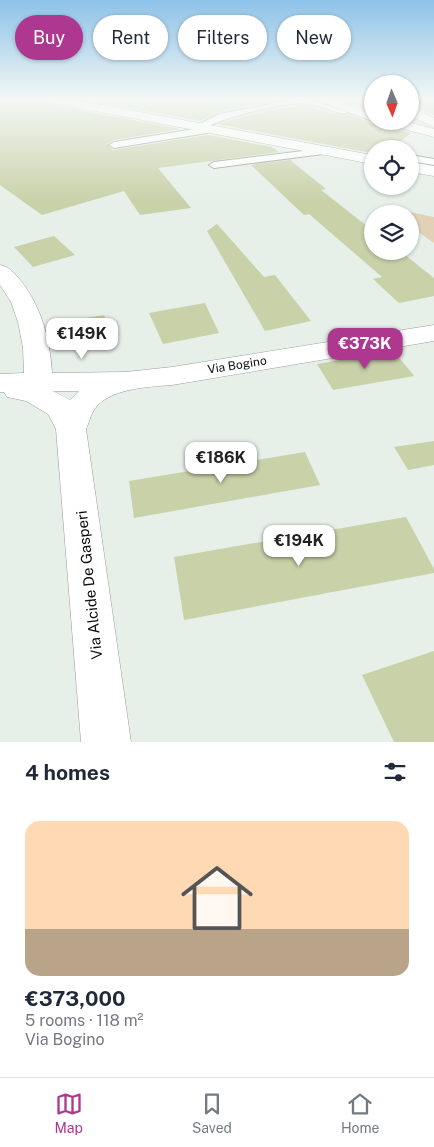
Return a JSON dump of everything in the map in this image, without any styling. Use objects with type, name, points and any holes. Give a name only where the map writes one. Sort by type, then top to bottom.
[{"type":"street","points":[[229,134],[364,158]]},
{"type":"street","points":[[419,166],[434,171]]},
{"type":"street","points":[[0,271],[12,284],[24,304],[36,346],[37,388]]},
{"type":"street","name":"Via Bogino","points":[[37,388],[182,374],[434,333]]},
{"type":"street","name":"Via Alcide De Gasperi","points":[[71,429],[78,408],[92,394],[126,380]]},
{"type":"street","name":"Via Alcide De Gasperi","points":[[0,385],[37,388],[59,407],[71,429],[106,742]]},
{"type":"lane","points":[[114,145],[177,134]]},
{"type":"lane","points":[[214,164],[328,151]]},
{"type":"lane","points":[[419,163],[434,162]]},
{"type":"shaded area","points":[[419,214],[434,217],[434,243],[419,232]]},
{"type":"building","points":[[0,134],[153,134],[114,140],[107,144],[113,150],[208,135],[272,147],[279,152],[158,168],[191,208],[140,215],[124,191],[42,215],[0,185]]},
{"type":"building","points":[[268,134],[410,134],[402,140],[364,140],[364,152]]},
{"type":"building","points":[[290,160],[326,189],[321,190],[364,224],[364,260],[411,260],[434,278],[434,296],[399,303],[373,279],[382,277],[309,214],[304,215],[251,165]]},
{"type":"building","points":[[217,224],[264,277],[275,275],[311,321],[265,331],[207,231]]},
{"type":"building","points":[[54,236],[75,255],[33,267],[14,247]]},
{"type":"building","points":[[205,303],[219,333],[163,344],[149,313]]},
{"type":"building","points":[[104,315],[113,339],[58,350],[52,324]]},
{"type":"building","points":[[394,351],[414,376],[333,390],[317,364]]},
{"type":"building","points":[[434,441],[434,465],[408,470],[394,447]]},
{"type":"building","points":[[305,452],[320,485],[134,518],[129,481]]},
{"type":"building","points":[[406,517],[434,569],[434,573],[184,620],[174,557]]},
{"type":"building","points":[[434,651],[434,742],[394,742],[362,675]]}]
